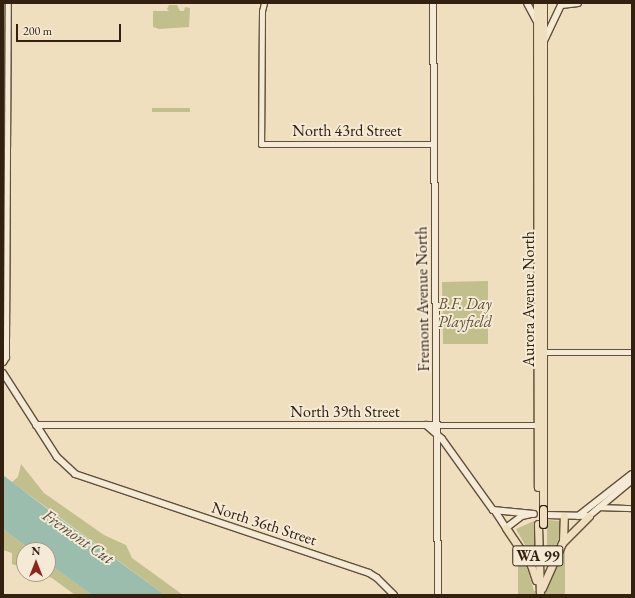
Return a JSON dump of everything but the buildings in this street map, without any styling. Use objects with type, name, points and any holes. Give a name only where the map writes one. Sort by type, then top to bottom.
[{"type":"highway","name":"Aurora Avenue North","points":[[537,3],[538,425],[541,524],[540,591]]},
{"type":"highway","name":"Aurora Avenue North","points":[[540,512],[543,352],[543,3]]},
{"type":"highway","points":[[562,543],[564,516]]},
{"type":"highway","points":[[540,591],[562,543],[589,516]]},
{"type":"highway","points":[[506,528],[531,565],[540,591]]},
{"type":"main road","name":"Fremont Avenue North","points":[[433,3],[433,144],[438,425],[438,595]]},
{"type":"main road","points":[[527,3],[537,22]]},
{"type":"main road","points":[[543,44],[561,4]]},
{"type":"main road","name":"North 36th Street","points":[[3,373],[62,463],[82,477],[366,572],[385,585],[394,595]]},
{"type":"main road","name":"North 39th Street","points":[[36,425],[438,425]]},
{"type":"main road","points":[[426,425],[438,435],[506,528],[522,516],[540,512]]},
{"type":"main road","points":[[438,457],[443,451],[450,451]]},
{"type":"main road","points":[[578,516],[632,474]]},
{"type":"main road","points":[[495,511],[540,512],[564,516],[589,516],[632,480]]},
{"type":"street","points":[[3,362],[6,357],[7,338],[8,3]]},
{"type":"street","name":"North 43rd Street","points":[[264,3],[262,11],[261,144],[433,144]]},
{"type":"street","points":[[561,4],[578,3]]},
{"type":"street","points":[[543,352],[632,352]]},
{"type":"street","name":"North 39th Street","points":[[438,425],[538,425]]},
{"type":"street","points":[[599,508],[632,508]]},
{"type":"green space","points":[[169,5],[177,5],[180,11],[184,11],[185,7],[190,8],[189,27],[159,29],[153,27],[153,11],[169,11],[167,9]]},
{"type":"green space","points":[[3,57],[6,57],[6,142],[3,142]]},
{"type":"green space","points":[[152,108],[190,108],[190,112],[152,112]]},
{"type":"green space","name":"B.F. Day Playfield","points":[[488,281],[488,344],[443,344],[442,282]]},
{"type":"green space","points":[[21,464],[44,493],[104,535],[126,545],[132,558],[183,595],[165,595],[12,482],[18,477]]},
{"type":"green space","points":[[547,520],[560,521],[560,538],[547,560]]},
{"type":"green space","points":[[534,521],[534,561],[516,529]]},
{"type":"green space","points":[[3,529],[20,542],[16,542],[16,565],[12,564],[12,553],[3,550]]},
{"type":"green space","points":[[565,548],[565,595],[518,595],[518,555],[528,570],[534,591],[546,591],[550,576]]},
{"type":"green space","points":[[56,569],[92,595],[75,595],[56,581]]},
{"type":"water","name":"Fremont Cut","points":[[3,475],[165,595],[92,595],[56,569],[56,542],[20,542],[3,529]]}]
